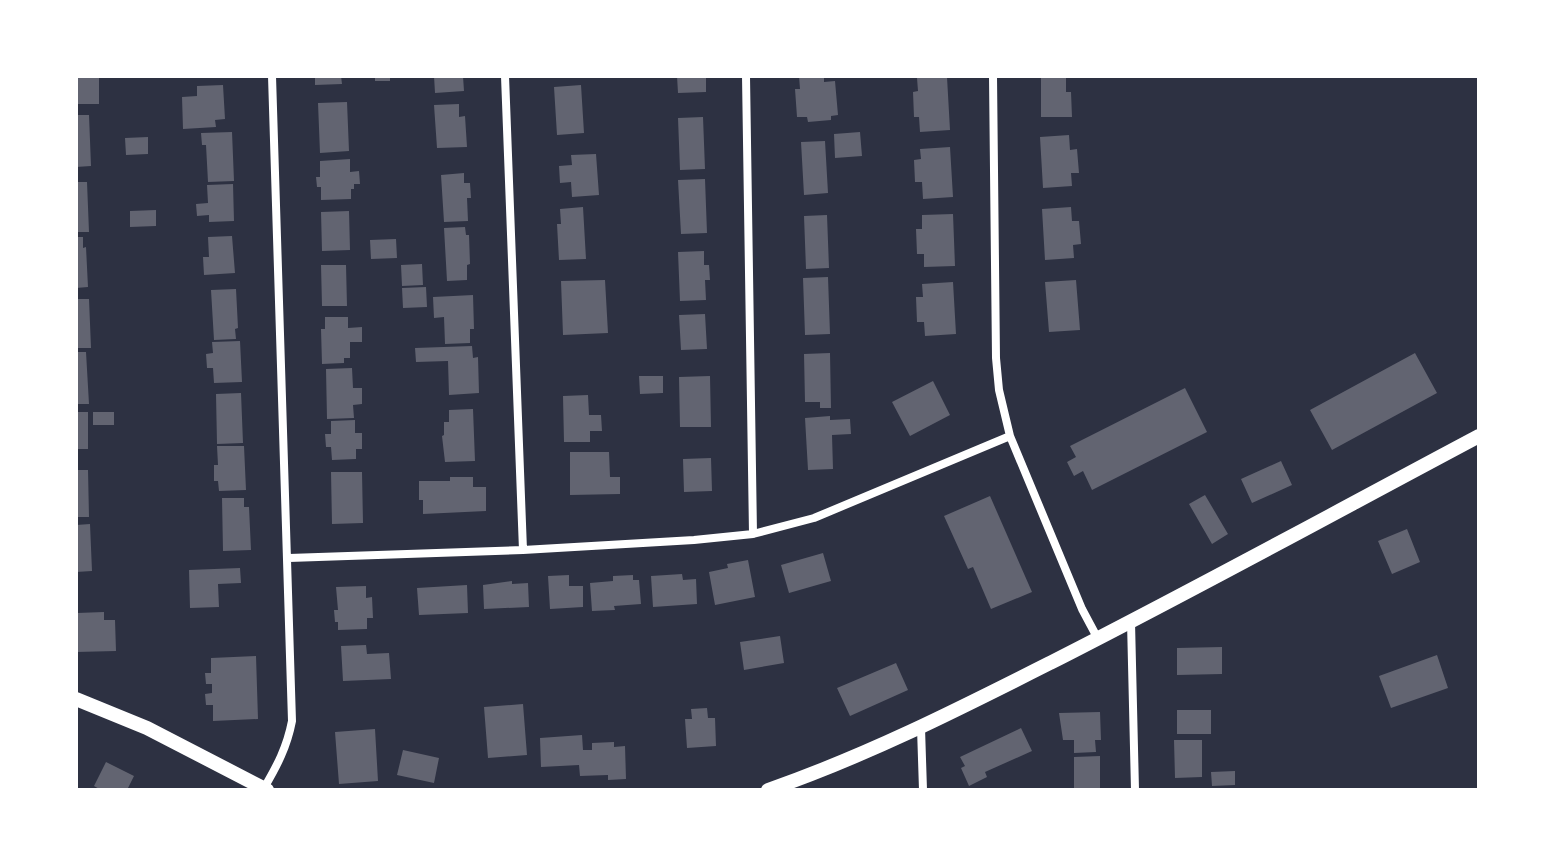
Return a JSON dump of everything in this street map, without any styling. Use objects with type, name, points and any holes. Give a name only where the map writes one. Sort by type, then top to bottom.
[{"type":"street","points":[[76,699],[147,728],[265,789],[288,743],[292,721],[289,558],[272,76]]},
{"type":"street","points":[[505,76],[523,550]]},
{"type":"street","points":[[746,76],[753,534]]},
{"type":"street","points":[[993,76],[999,390],[1010,436],[1082,609],[1098,639]]},
{"type":"street","points":[[289,558],[523,550],[753,534],[814,518],[1010,436]]},
{"type":"street","points":[[768,790],[824,770],[921,728],[1131,622],[1479,436]]},
{"type":"street","points":[[1131,622],[1135,790]]},
{"type":"street","points":[[921,728],[923,790]]},
{"type":"building","points":[[76,76],[99,76],[99,104],[76,104]]},
{"type":"building","points":[[315,76],[341,76],[342,84],[315,85]]},
{"type":"building","points":[[375,76],[390,76],[390,81],[375,81]]},
{"type":"building","points":[[434,76],[463,76],[464,91],[435,93]]},
{"type":"building","points":[[677,76],[706,76],[706,92],[678,93]]},
{"type":"building","points":[[799,76],[824,76],[824,82],[835,81],[838,115],[831,116],[831,120],[808,122],[807,117],[797,117],[795,89],[800,89]]},
{"type":"building","points":[[1041,76],[1066,76],[1066,92],[1071,92],[1072,117],[1041,117]]},
{"type":"building","points":[[947,77],[950,130],[920,132],[919,117],[914,117],[913,92],[918,91],[917,78]]},
{"type":"building","points":[[223,85],[225,119],[215,120],[216,127],[183,129],[182,97],[197,96],[197,86]]},
{"type":"building","points":[[581,85],[584,133],[557,135],[554,87]]},
{"type":"building","points":[[347,102],[349,151],[320,153],[318,103]]},
{"type":"building","points":[[459,104],[459,117],[465,116],[467,147],[437,148],[434,105]]},
{"type":"building","points":[[76,115],[89,115],[91,166],[76,167]]},
{"type":"building","points":[[703,117],[705,169],[680,170],[678,118]]},
{"type":"building","points":[[232,132],[234,181],[208,182],[206,145],[202,145],[201,133]]},
{"type":"building","points":[[860,132],[862,156],[835,158],[834,134]]},
{"type":"building","points":[[1069,135],[1070,150],[1077,149],[1079,173],[1071,173],[1072,186],[1043,188],[1040,137]]},
{"type":"building","points":[[148,137],[148,154],[126,155],[125,138]]},
{"type":"building","points":[[825,141],[828,193],[804,195],[801,142]]},
{"type":"building","points":[[950,147],[953,197],[923,199],[922,182],[915,182],[914,160],[921,159],[920,149]]},
{"type":"building","points":[[596,154],[599,195],[572,197],[571,182],[560,183],[559,166],[572,165],[571,155]]},
{"type":"building","points":[[350,159],[350,172],[359,171],[360,184],[354,184],[354,189],[351,189],[351,199],[321,200],[321,187],[317,187],[316,177],[320,177],[320,161]]},
{"type":"building","points":[[464,173],[464,183],[470,183],[468,221],[444,222],[441,175]]},
{"type":"building","points":[[705,179],[707,233],[681,234],[678,180]]},
{"type":"building","points":[[76,182],[87,182],[89,232],[76,232]]},
{"type":"building","points":[[233,184],[234,221],[209,222],[209,215],[197,216],[196,204],[208,203],[207,185]]},
{"type":"building","points":[[583,207],[586,259],[559,260],[557,224],[561,224],[560,209]]},
{"type":"building","points":[[1071,207],[1072,221],[1079,221],[1081,244],[1073,245],[1074,258],[1045,260],[1042,209]]},
{"type":"building","points":[[156,210],[156,226],[130,227],[130,211]]},
{"type":"building","points":[[349,211],[350,250],[322,251],[321,212]]},
{"type":"building","points":[[953,214],[955,266],[924,267],[924,254],[917,254],[916,229],[922,229],[922,215]]},
{"type":"building","points":[[827,215],[829,268],[806,269],[804,216]]},
{"type":"building","points":[[465,227],[466,235],[469,235],[467,280],[447,281],[444,228]]},
{"type":"building","points":[[232,236],[235,273],[204,275],[203,257],[209,257],[208,237]]},
{"type":"building","points":[[76,237],[83,237],[83,248],[86,247],[88,287],[76,288]]},
{"type":"building","points":[[396,239],[397,258],[371,259],[370,240]]},
{"type":"building","points":[[704,251],[704,265],[709,265],[710,280],[705,280],[706,300],[680,301],[678,252]]},
{"type":"building","points":[[422,264],[423,285],[402,286],[401,265]]},
{"type":"building","points":[[321,265],[346,265],[347,306],[322,306]]},
{"type":"building","points":[[828,277],[830,334],[805,335],[803,278]]},
{"type":"building","points":[[605,280],[608,333],[563,335],[561,281]]},
{"type":"building","points":[[1076,280],[1080,330],[1049,332],[1045,282]]},
{"type":"building","points":[[953,282],[956,334],[925,336],[924,322],[917,322],[916,297],[923,297],[922,284]]},
{"type":"building","points":[[426,287],[427,307],[403,308],[402,288]]},
{"type":"building","points":[[236,289],[236,339],[214,340],[211,290]]},
{"type":"building","points":[[473,295],[474,329],[470,329],[470,343],[445,344],[444,317],[434,318],[433,297]]},
{"type":"building","points":[[76,299],[89,299],[91,348],[76,348]]},
{"type":"building","points":[[705,314],[707,349],[681,350],[679,315]]},
{"type":"building","points":[[325,317],[348,317],[348,328],[362,327],[362,342],[350,342],[350,358],[344,358],[344,363],[322,364],[321,329],[325,329]]},
{"type":"building","points":[[240,341],[242,382],[214,383],[213,368],[207,368],[206,354],[213,353],[212,342]]},
{"type":"building","points":[[472,346],[473,358],[478,357],[479,393],[449,395],[448,361],[416,362],[415,348]]},
{"type":"building","points":[[76,352],[86,352],[89,404],[76,404]]},
{"type":"building","points":[[830,353],[831,408],[820,408],[820,402],[805,402],[804,354]]},
{"type":"building","points":[[1415,353],[1437,393],[1332,450],[1310,410]]},
{"type":"building","points":[[352,368],[353,388],[362,388],[362,404],[353,405],[354,418],[327,419],[326,369]]},
{"type":"building","points":[[639,376],[663,376],[663,393],[640,394]]},
{"type":"building","points":[[710,376],[711,427],[680,427],[679,377]]},
{"type":"building","points":[[933,381],[950,415],[910,436],[892,402]]},
{"type":"building","points":[[1185,388],[1207,432],[1092,490],[1083,471],[1074,476],[1067,462],[1076,457],[1070,446]]},
{"type":"building","points":[[241,393],[243,443],[217,444],[216,394]]},
{"type":"building","points":[[588,395],[589,415],[601,415],[602,431],[590,431],[590,442],[564,442],[563,396]]},
{"type":"building","points":[[473,409],[475,461],[445,462],[442,436],[444,422],[449,422],[449,410]]},
{"type":"building","points":[[76,412],[88,412],[88,449],[76,449]]},
{"type":"building","points":[[93,412],[114,412],[114,425],[93,425]]},
{"type":"building","points":[[830,416],[830,420],[850,419],[851,434],[832,435],[833,469],[808,470],[805,418]]},
{"type":"building","points":[[355,420],[355,433],[362,433],[362,449],[356,449],[356,459],[332,460],[331,447],[326,447],[325,434],[331,434],[331,421]]},
{"type":"building","points":[[217,446],[244,446],[246,490],[219,491],[218,481],[214,481],[214,465],[218,465]]},
{"type":"building","points":[[570,452],[609,452],[610,477],[620,477],[620,494],[570,495]]},
{"type":"building","points":[[711,458],[712,491],[684,492],[683,459]]},
{"type":"building","points":[[1281,461],[1292,485],[1252,503],[1241,479]]},
{"type":"building","points":[[76,470],[88,470],[89,517],[76,517]]},
{"type":"building","points":[[331,472],[362,472],[363,523],[332,524]]},
{"type":"building","points":[[450,477],[473,477],[473,487],[486,487],[486,511],[423,514],[419,481],[450,481]]},
{"type":"building","points":[[1205,495],[1228,534],[1212,544],[1189,504]]},
{"type":"building","points":[[990,496],[1032,592],[991,609],[973,567],[968,569],[944,516]]},
{"type":"building","points":[[222,498],[244,498],[244,507],[249,507],[251,550],[223,551]]},
{"type":"building","points":[[90,524],[92,571],[76,572],[76,525]]},
{"type":"building","points":[[1407,529],[1420,562],[1392,574],[1378,541]]},
{"type":"building","points":[[823,553],[831,581],[789,593],[781,565]]},
{"type":"building","points":[[748,560],[755,597],[715,605],[709,572]]},
{"type":"building","points":[[240,568],[241,583],[218,584],[219,607],[190,608],[189,570]]},
{"type":"building","points":[[682,574],[683,580],[696,579],[697,604],[653,607],[651,576]]},
{"type":"building","points":[[569,575],[569,586],[583,586],[583,607],[550,609],[548,576]]},
{"type":"building","points":[[633,575],[633,580],[639,580],[641,604],[592,611],[590,583],[613,581],[613,576]]},
{"type":"building","points":[[512,581],[512,584],[528,583],[529,607],[484,609],[483,585]]},
{"type":"building","points":[[467,585],[468,613],[419,615],[417,588]]},
{"type":"building","points":[[366,586],[366,598],[372,597],[373,618],[367,618],[367,629],[338,630],[334,610],[338,610],[336,587]]},
{"type":"building","points":[[104,612],[104,620],[115,620],[116,651],[76,652],[77,613]]},
{"type":"building","points":[[780,636],[784,663],[744,670],[740,642]]},
{"type":"building","points":[[366,645],[367,654],[389,653],[391,679],[343,681],[341,646]]},
{"type":"building","points":[[1222,647],[1222,674],[1177,675],[1177,648]]},
{"type":"building","points":[[1437,655],[1448,688],[1391,708],[1379,676]]},
{"type":"building","points":[[256,656],[258,719],[213,721],[213,705],[206,705],[205,694],[212,693],[212,684],[206,684],[205,673],[211,673],[211,658]]},
{"type":"building","points":[[896,663],[908,690],[850,716],[837,688]]},
{"type":"building","points":[[523,704],[527,755],[488,758],[484,707]]},
{"type":"building","points":[[707,708],[708,718],[715,718],[716,746],[687,748],[685,719],[692,719],[691,709]]},
{"type":"building","points":[[1177,710],[1211,710],[1211,734],[1177,734]]},
{"type":"building","points":[[1100,712],[1101,740],[1095,740],[1096,752],[1074,753],[1074,740],[1063,740],[1059,713]]},
{"type":"building","points":[[1021,728],[1032,751],[985,772],[987,777],[969,786],[960,757]]},
{"type":"building","points":[[375,729],[378,781],[339,784],[335,732]]},
{"type":"building","points":[[582,735],[583,750],[592,750],[592,743],[614,742],[614,747],[625,746],[626,779],[608,780],[608,775],[580,776],[579,765],[541,767],[540,738]]},
{"type":"building","points":[[1174,740],[1202,740],[1202,777],[1175,778]]},
{"type":"building","points":[[403,750],[439,758],[434,783],[397,775]]},
{"type":"building","points":[[1100,756],[1100,790],[1074,790],[1074,757]]},
{"type":"building","points":[[106,762],[134,776],[127,790],[101,790],[94,786]]},
{"type":"building","points":[[1235,771],[1235,785],[1212,786],[1211,772]]}]
